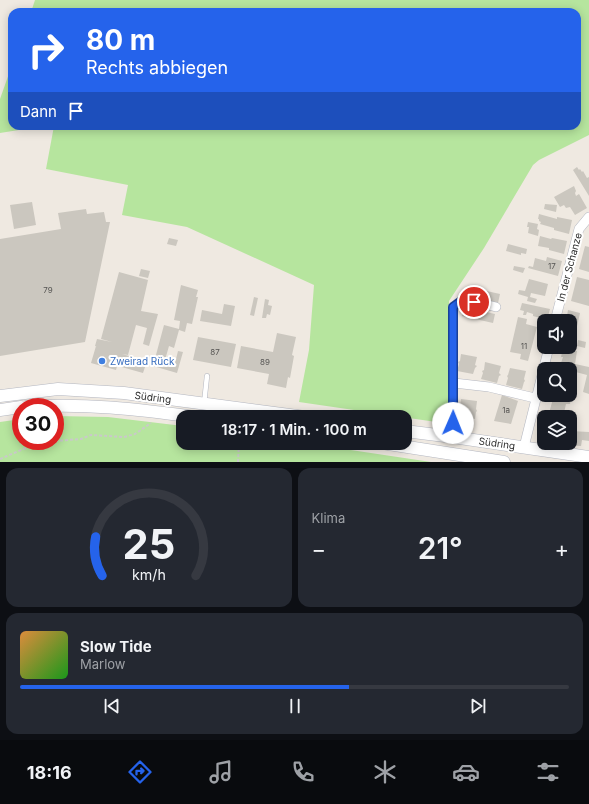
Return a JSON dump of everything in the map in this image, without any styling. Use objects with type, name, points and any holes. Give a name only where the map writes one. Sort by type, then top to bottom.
[{"type":"main road","name":"Südring","points":[[0,396],[58,389],[124,393],[251,410]]},
{"type":"main road","name":"Südring","points":[[64,405],[124,408],[176,415]]},
{"type":"main road","points":[[0,410],[12,408]]},
{"type":"main road","name":"Südring","points":[[412,432],[524,447],[589,458]]},
{"type":"main road","name":"Südring","points":[[412,448],[504,462]]},
{"type":"street","name":"In der Schanze","points":[[557,314],[579,229],[589,217]]},
{"type":"street","points":[[453,437],[453,307],[464,299],[496,307]]},
{"type":"street","points":[[524,447],[547,354]]},
{"type":"street","points":[[454,383],[489,387],[535,398]]},
{"type":"lane","points":[[204,404],[207,376]]},
{"type":"path","points":[[64,440],[91,435],[124,437],[135,434],[165,413]]},
{"type":"path","points":[[0,459],[21,450]]},
{"type":"path","points":[[238,462],[239,450]]},
{"type":"green space","points":[[35,0],[589,0],[589,135],[539,160],[533,165],[484,248],[449,301],[450,424],[412,418],[412,410],[354,410],[299,402],[309,350],[314,285],[187,227],[122,215],[128,185],[46,169],[53,130],[581,130],[581,8],[32,8]]},
{"type":"green space","points":[[8,76],[8,130],[19,130],[0,133],[0,99]]},
{"type":"green space","points":[[64,416],[108,417],[176,425],[176,450],[351,450],[431,462],[0,462],[0,422],[12,420],[12,450],[64,450]]},
{"type":"building","points":[[577,167],[582,172],[583,171],[587,178],[589,177],[589,196],[573,170]]},
{"type":"building","points":[[574,186],[576,196],[579,194],[587,208],[575,215],[570,207],[566,208],[564,205],[560,207],[554,197]]},
{"type":"building","points":[[32,202],[36,225],[14,229],[10,205]]},
{"type":"building","points":[[545,204],[557,205],[556,212],[544,209]]},
{"type":"building","points":[[86,209],[87,214],[104,212],[106,222],[110,222],[85,342],[0,356],[0,239],[61,229],[58,213]]},
{"type":"building","points":[[539,214],[557,219],[557,217],[572,220],[569,234],[540,224],[541,222],[538,219]]},
{"type":"building","points":[[528,222],[538,224],[538,236],[528,233]]},
{"type":"building","points":[[540,236],[567,241],[564,254],[549,250],[549,248],[538,246]]},
{"type":"building","points":[[169,238],[178,240],[176,246],[167,244]]},
{"type":"building","points":[[508,244],[527,249],[526,254],[521,253],[521,255],[506,251]]},
{"type":"building","points":[[585,246],[589,247],[589,272],[579,269]]},
{"type":"building","points":[[547,257],[562,261],[558,276],[528,268],[529,266],[533,267],[535,258],[546,261]]},
{"type":"building","points":[[514,266],[525,268],[523,273],[513,270]]},
{"type":"building","points":[[141,269],[150,271],[148,278],[139,276]]},
{"type":"building","points":[[119,272],[148,280],[141,311],[158,314],[149,346],[143,344],[147,328],[136,325],[128,355],[122,354],[147,361],[143,373],[118,366],[119,359],[116,370],[91,363],[97,339],[112,342],[101,339]]},
{"type":"building","points":[[577,277],[589,280],[589,306],[571,301]]},
{"type":"building","points":[[529,279],[548,284],[545,296],[531,293],[530,297],[537,299],[535,303],[527,301],[528,297],[518,294],[519,290],[525,291]]},
{"type":"building","points":[[181,285],[198,290],[196,297],[198,297],[192,324],[187,323],[185,332],[179,330],[174,348],[169,346],[165,360],[175,363],[178,351],[183,352],[177,373],[153,366],[164,325],[179,329],[180,321],[174,320]]},
{"type":"building","points":[[469,287],[500,294],[498,303],[467,295]]},
{"type":"building","points":[[254,297],[258,298],[254,316],[250,315]]},
{"type":"building","points":[[265,299],[269,300],[268,305],[272,306],[270,315],[267,314],[266,318],[262,318]]},
{"type":"building","points":[[522,303],[550,309],[549,314],[537,314],[537,317],[527,312],[526,315],[523,315],[524,311],[520,310]]},
{"type":"building","points":[[224,304],[235,306],[231,326],[200,321],[202,310],[222,314]]},
{"type":"building","points":[[464,307],[495,314],[493,323],[462,316]]},
{"type":"building","points":[[568,310],[580,313],[577,326],[577,314],[567,314]]},
{"type":"building","points":[[518,317],[527,319],[526,324],[537,327],[528,361],[520,359],[521,354],[510,352]]},
{"type":"building","points":[[277,333],[296,337],[292,355],[294,356],[290,378],[288,377],[286,388],[267,384],[269,374],[237,368],[241,346],[273,352]]},
{"type":"building","points":[[198,337],[236,344],[231,367],[193,360]]},
{"type":"building","points":[[578,340],[586,342],[585,348],[577,346]]},
{"type":"building","points":[[461,354],[477,357],[475,365],[477,366],[473,374],[457,371]]},
{"type":"building","points":[[562,354],[577,354],[575,362],[561,362],[563,357],[561,357]]},
{"type":"building","points":[[485,362],[501,366],[499,373],[501,375],[499,376],[497,383],[481,379]]},
{"type":"building","points":[[577,364],[589,367],[589,394],[583,392],[587,375],[577,372]]},
{"type":"building","points":[[510,368],[526,371],[522,389],[506,385]]},
{"type":"building","points":[[502,395],[518,401],[511,424],[494,421]]},
{"type":"building","points":[[461,399],[477,401],[475,419],[459,417],[460,410],[458,408],[460,407]]},
{"type":"building","points":[[552,402],[570,402],[570,404],[566,404],[565,410],[550,410]]},
{"type":"building","points":[[577,431],[589,432],[589,441],[582,440],[581,446],[577,446]]},
{"type":"place","name":"Zweirad Rück","points":[[102,361]]},
{"type":"route","points":[[453,423],[453,307],[464,299],[474,302]]}]
